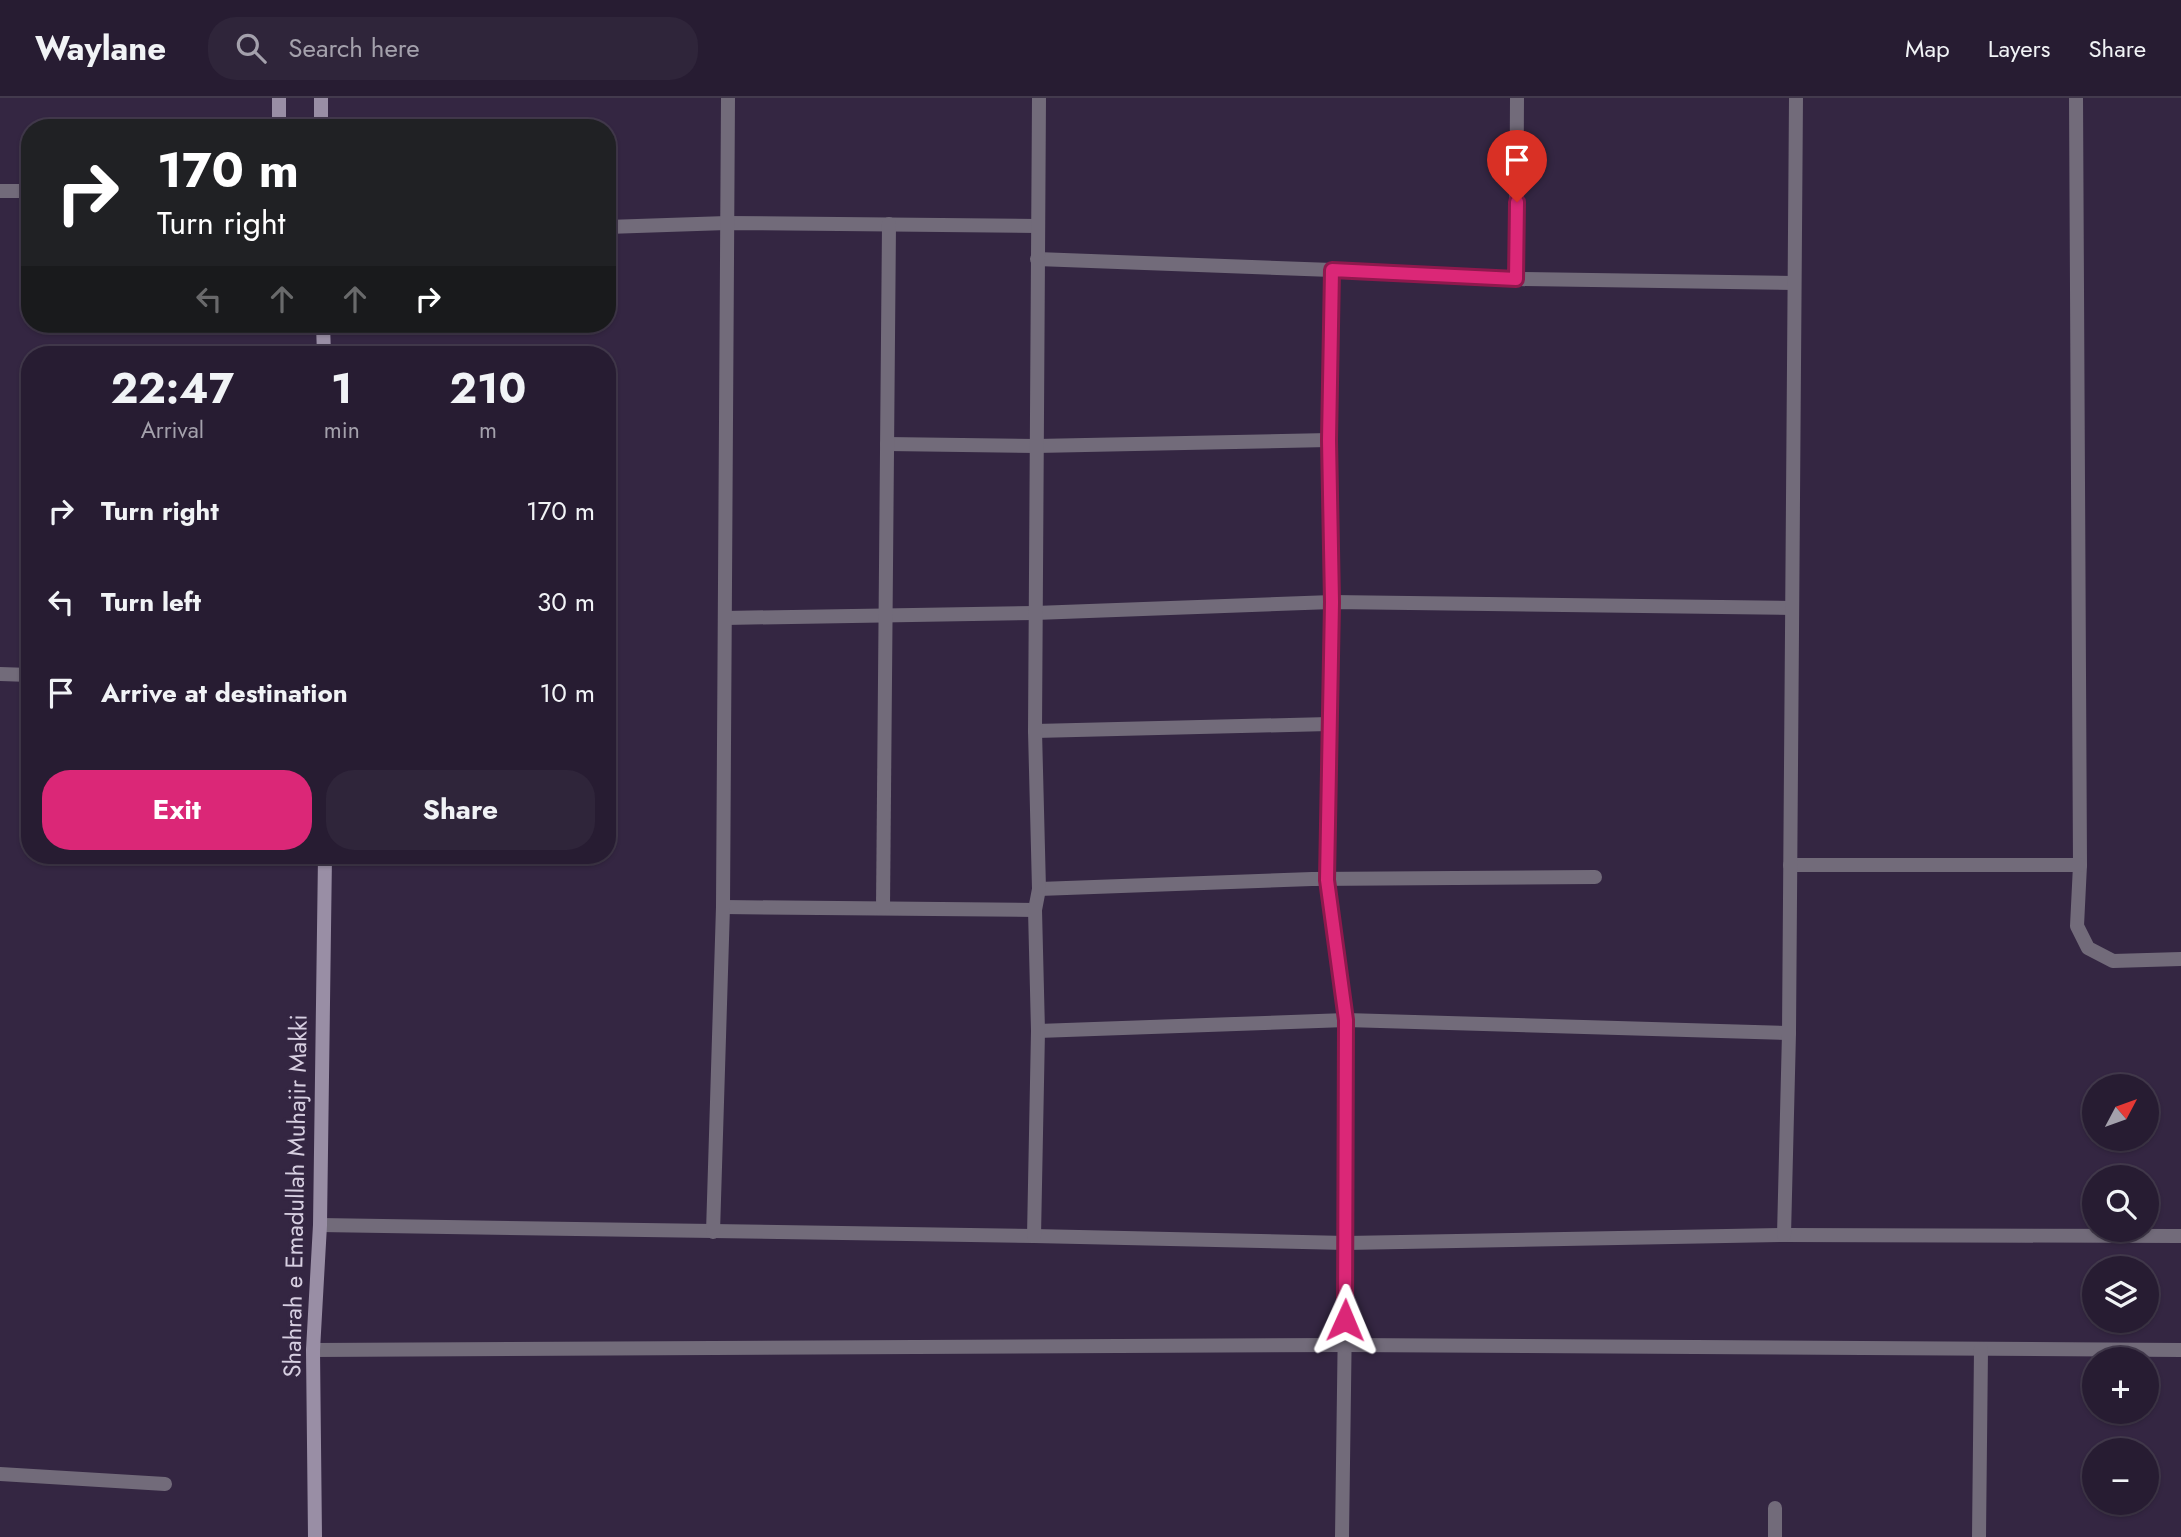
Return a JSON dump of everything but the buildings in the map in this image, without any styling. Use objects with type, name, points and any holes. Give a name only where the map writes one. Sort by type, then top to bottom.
[{"type":"street","points":[[279,98],[279,119]]},
{"type":"street","points":[[321,98],[321,119]]},
{"type":"street","points":[[713,1232],[723,907],[728,98]]},
{"type":"street","points":[[1034,1236],[1038,1031],[1035,910],[1039,889],[1035,612],[1039,98]]},
{"type":"street","points":[[1516,279],[1517,98]]},
{"type":"street","points":[[1784,1235],[1789,1033],[1796,98]]},
{"type":"street","points":[[2076,98],[2080,865],[2077,926],[2088,948],[2113,961],[2181,959]]},
{"type":"street","points":[[0,191],[21,191]]},
{"type":"street","points":[[616,227],[727,223],[1037,226]]},
{"type":"street","points":[[883,908],[889,224]]},
{"type":"street","points":[[1037,259],[1516,279],[1794,283]]},
{"type":"street","points":[[1332,270],[1329,440],[1332,602],[1327,880],[1346,1020],[1342,1537]]},
{"type":"street","points":[[887,444],[1036,446],[1329,440]]},
{"type":"street","points":[[725,618],[1035,612],[1332,602],[1792,608]]},
{"type":"street","points":[[0,674],[21,675]]},
{"type":"street","points":[[1035,731],[1329,724]]},
{"type":"street","name":"Shahrah e Emadullah Muhajir Makki","points":[[315,1537],[313,1350],[320,1225],[326,864]]},
{"type":"street","points":[[1790,865],[2080,865]]},
{"type":"street","points":[[1039,889],[1327,880],[1595,877]]},
{"type":"street","points":[[723,907],[1035,910]]},
{"type":"street","points":[[1038,1031],[1346,1020],[1789,1033]]},
{"type":"street","points":[[320,1225],[1346,1243],[1784,1235],[2181,1236]]},
{"type":"street","points":[[313,1350],[1345,1345],[2181,1350]]},
{"type":"street","points":[[1979,1537],[1981,1349]]},
{"type":"street","points":[[0,1474],[165,1484]]},
{"type":"street","points":[[1775,1508],[1775,1537]]},
{"type":"route","points":[[1345,1320],[1346,1020],[1327,880],[1332,602],[1329,440],[1332,270],[1516,279],[1517,202]]}]
